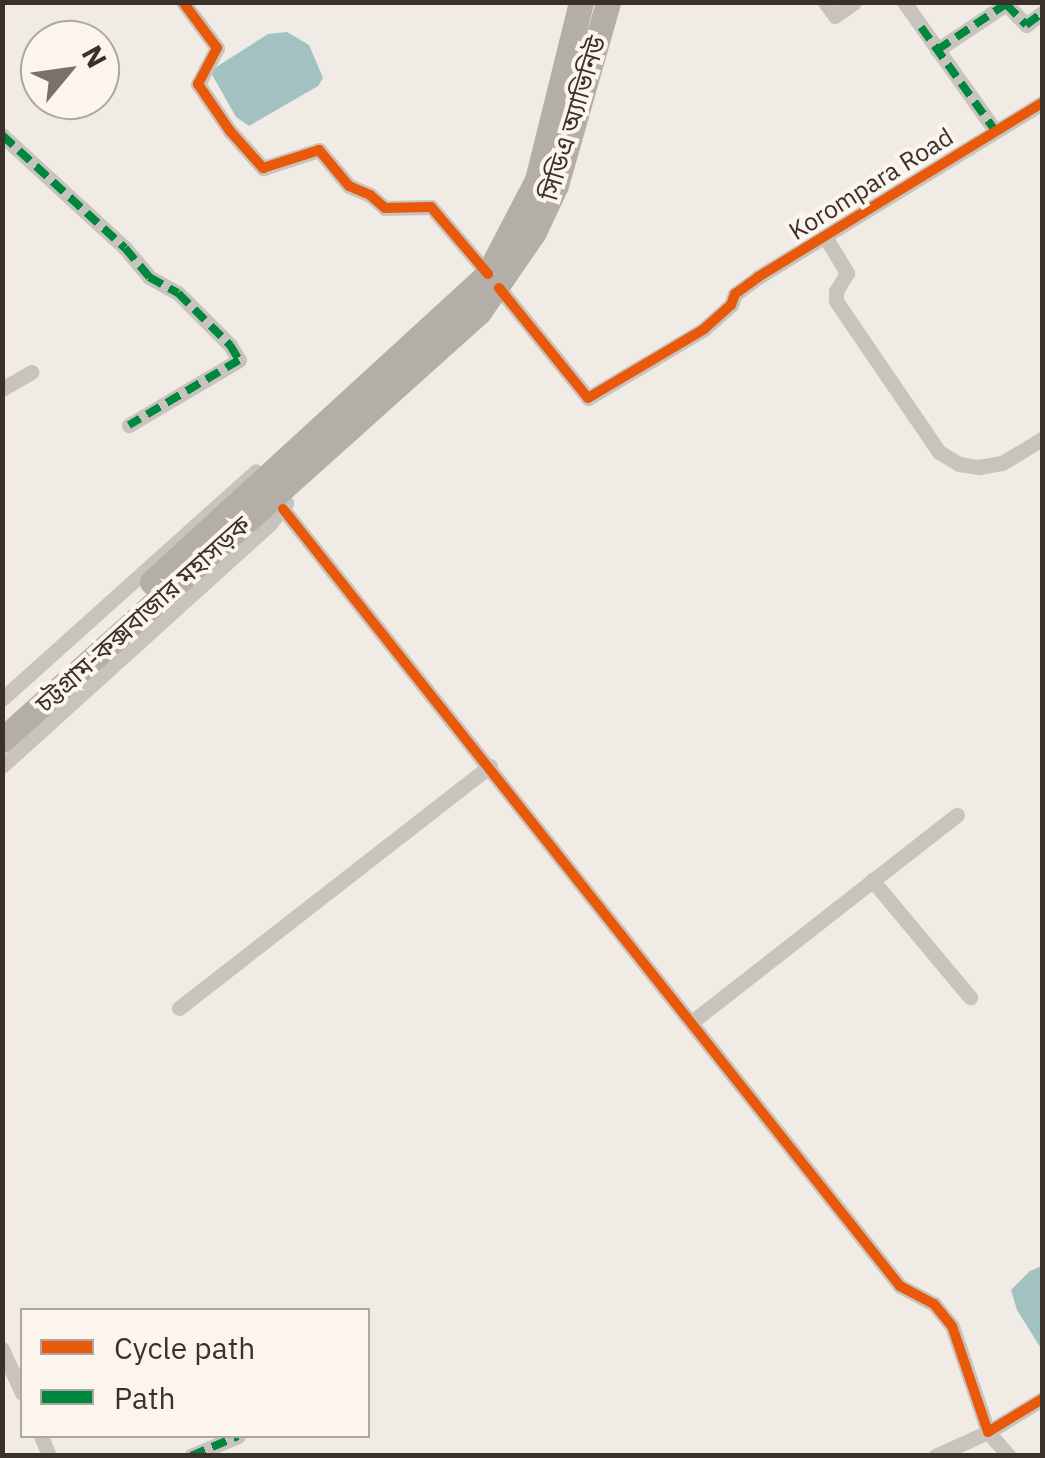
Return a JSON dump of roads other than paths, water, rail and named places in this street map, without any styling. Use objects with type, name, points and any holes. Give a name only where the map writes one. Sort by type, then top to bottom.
[{"type":"highway","name":"সিডিএ অ্যাভিনিউ","points":[[524,228],[566,2]]},
{"type":"highway","points":[[544,182],[580,2]]},
{"type":"highway","points":[[524,228],[544,182],[595,2]]},
{"type":"highway","name":"সিডিএ অ্যাভিনিউ","points":[[524,228],[556,185],[608,2]]},
{"type":"highway","name":"চট্টগ্রাম-কক্সবাজার মহাসড়ক","points":[[2,718],[341,426],[493,281],[524,228]]},
{"type":"highway","name":"চট্টগ্রাম-কক্সবাজার মহাসড়ক","points":[[2,740],[295,481],[341,426]]},
{"type":"street","points":[[184,2],[217,48],[198,84],[230,131],[263,168],[320,150],[349,186],[370,195],[385,208],[430,207],[493,281]]},
{"type":"street","points":[[826,2],[835,16],[854,2]]},
{"type":"street","points":[[904,2],[994,129]]},
{"type":"street","points":[[937,50],[1006,4],[1026,25],[1042,13]]},
{"type":"street","name":"Korompara Road","points":[[493,281],[588,398],[704,329],[731,306],[735,294],[772,269],[1042,102]]},
{"type":"street","points":[[2,136],[126,248],[149,276],[178,293],[230,345],[238,360],[129,426]]},
{"type":"street","points":[[826,238],[848,273],[836,291],[836,301],[939,452],[959,464],[978,467],[1002,463],[1042,439]]},
{"type":"street","points":[[2,389],[31,372]]},
{"type":"street","points":[[2,699],[155,557],[286,445],[310,427],[341,426]]},
{"type":"street","points":[[2,766],[283,509],[295,481]]},
{"type":"street","points":[[283,509],[900,1286],[934,1304],[952,1326],[988,1432],[1009,1456]]},
{"type":"street","points":[[179,1008],[490,766]]},
{"type":"street","points":[[693,1021],[957,815]]},
{"type":"street","points":[[872,880],[970,997]]},
{"type":"street","points":[[2,1349],[20,1388]]},
{"type":"street","points":[[934,1456],[988,1432],[1042,1399]]},
{"type":"street","points":[[192,1456],[234,1444]]},
{"type":"water","points":[[287,32],[309,45],[323,78],[318,86],[249,126],[236,117],[210,71],[268,34]]},
{"type":"water","points":[[1042,1266],[1042,1350],[1017,1310],[1011,1290],[1030,1271]]}]
